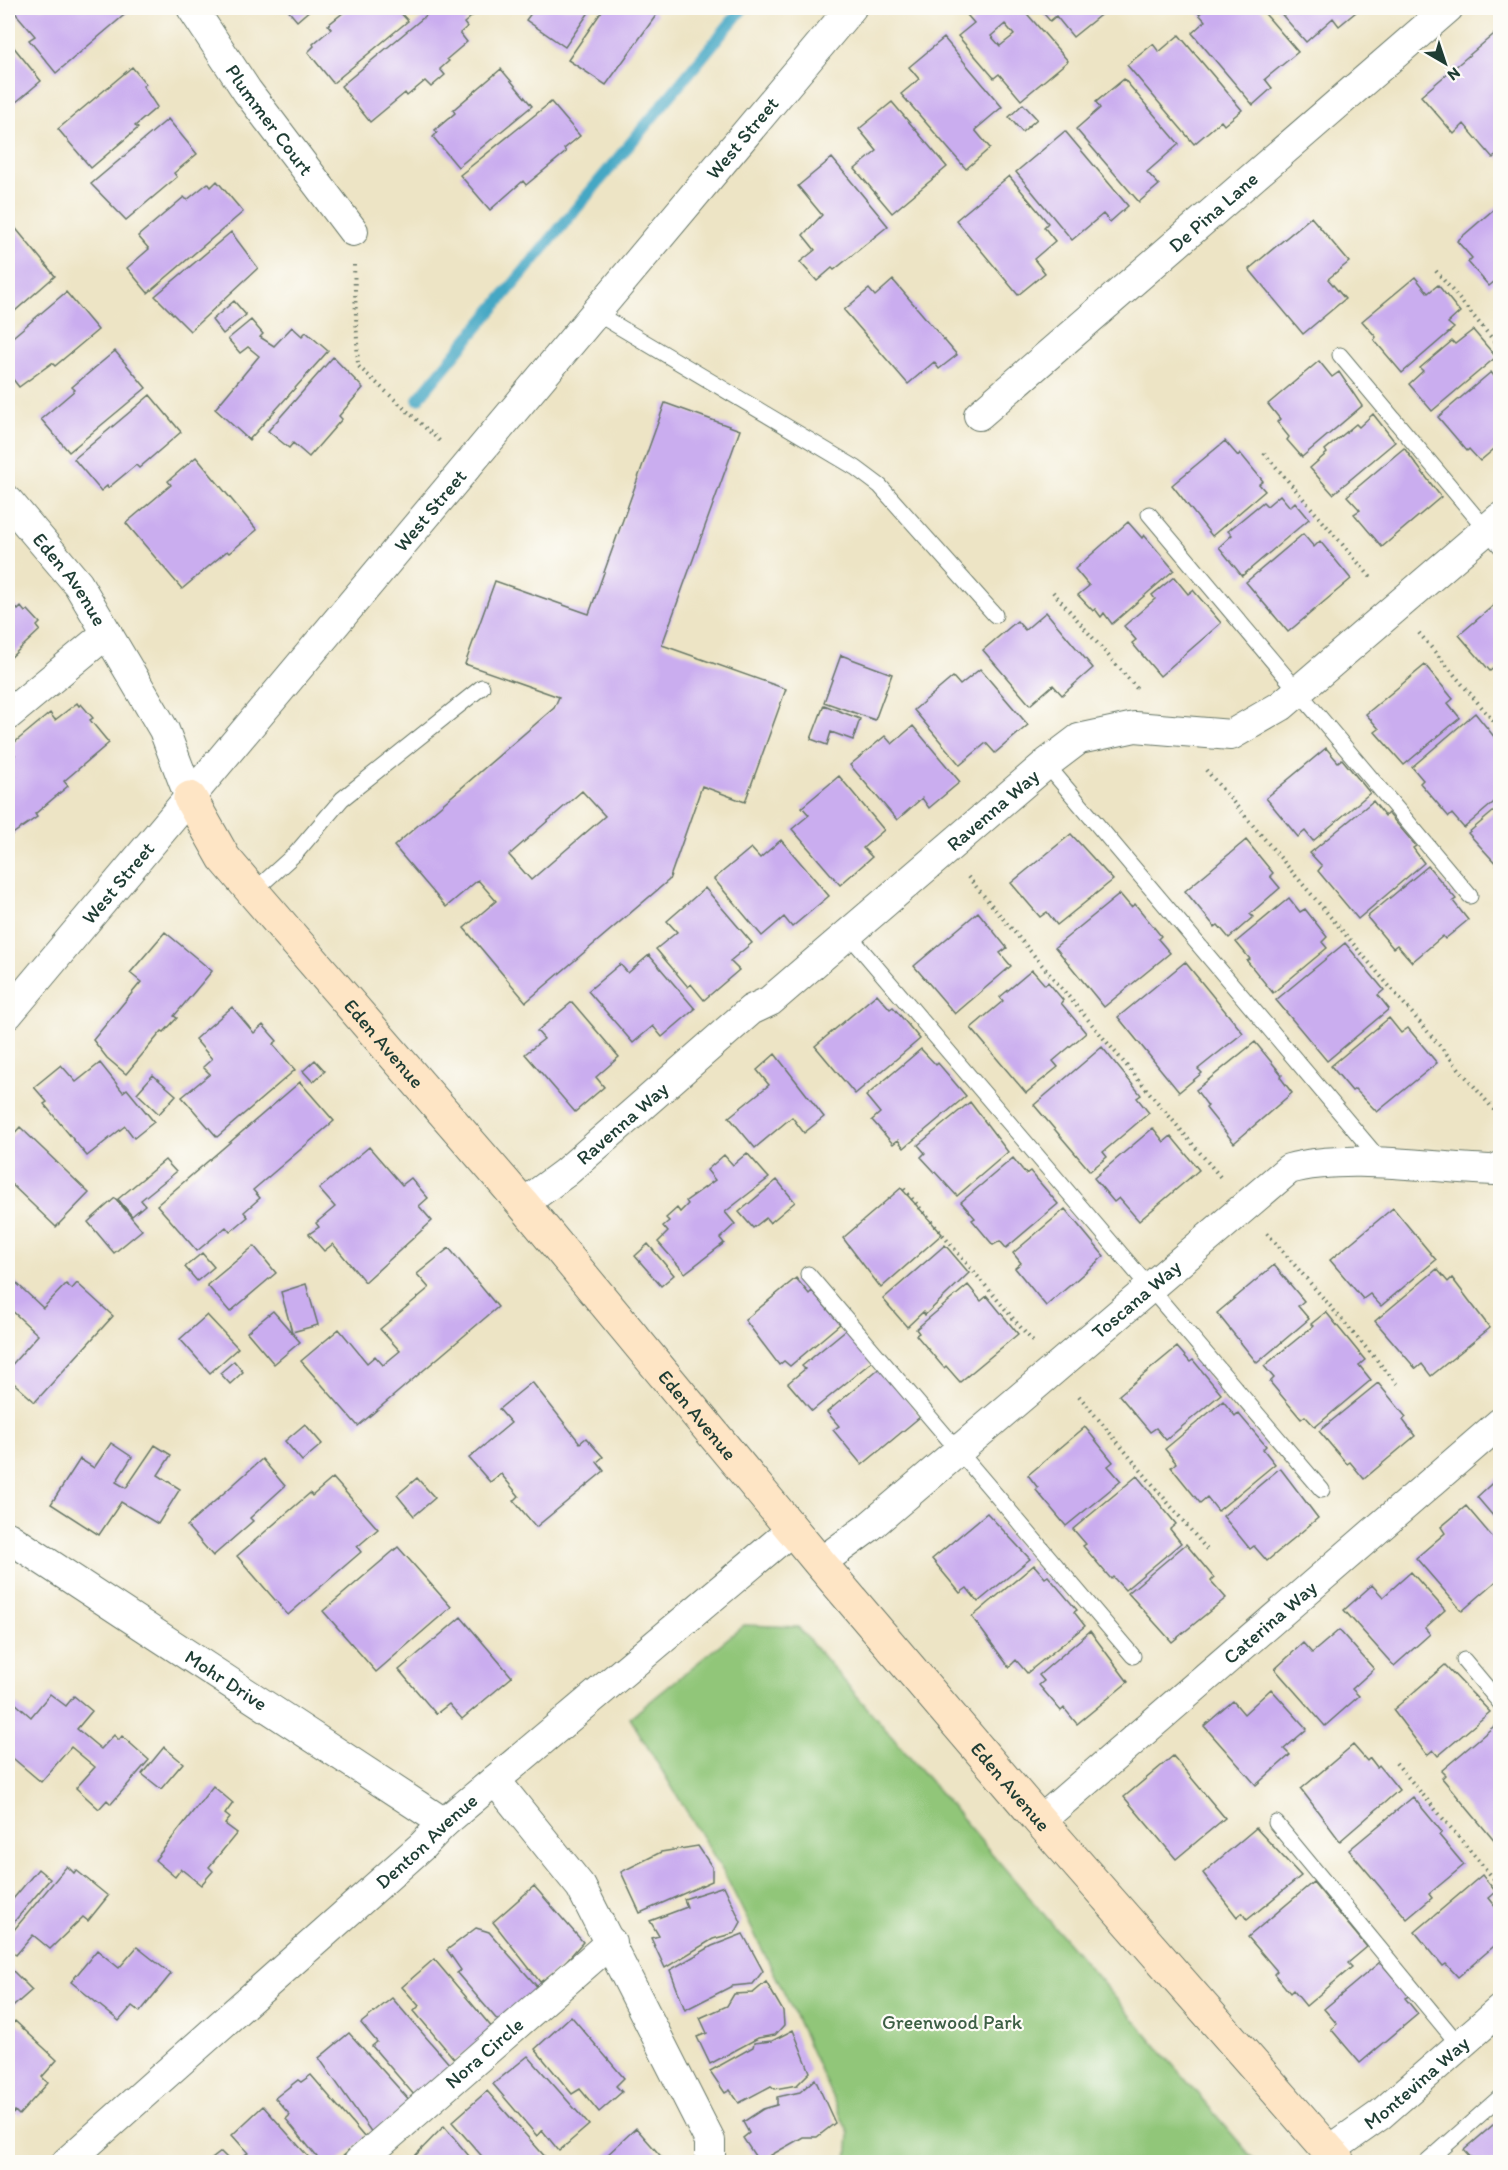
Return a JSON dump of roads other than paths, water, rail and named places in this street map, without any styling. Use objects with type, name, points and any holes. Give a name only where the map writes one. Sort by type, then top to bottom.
[{"type":"street","name":"Plummer Court","points":[[192,8],[247,91],[353,231]]},
{"type":"street","name":"West Street","points":[[8,1014],[851,8]]},
{"type":"street","name":"De Pina Lane","points":[[979,415],[1448,8]]},
{"type":"street","name":"Eden Avenue","points":[[8,501],[78,584],[164,730],[190,798],[224,858],[523,1204],[820,1563],[1040,1821],[1221,2025],[1334,2157]]},
{"type":"street","name":"Ravenna Way","points":[[523,1204],[565,1173],[751,1010],[770,1001],[1078,739],[1135,727],[1231,735],[1281,706],[1496,531]]},
{"type":"street","name":"Eden Avenue","points":[[8,714],[107,633]]},
{"type":"street","name":"Toscana Way","points":[[820,1563],[869,1527],[1289,1169],[1307,1164],[1383,1164],[1494,1170],[1500,1167]]},
{"type":"street","name":"Caterina Way","points":[[1040,1821],[1500,1423]]},
{"type":"street","name":"Denton Avenue","points":[[67,2163],[413,1854],[444,1822],[793,1529]]},
{"type":"street","name":"Mohr Drive","points":[[8,1537],[444,1822]]},
{"type":"street","points":[[495,1780],[581,1887],[611,1942],[710,2141],[710,2163]]},
{"type":"street","name":"Nora Circle","points":[[359,2163],[611,1942]]},
{"type":"street","name":"Montevina Way","points":[[1334,2157],[1500,2010]]},
{"type":"lane","points":[[596,313],[856,468],[880,486],[995,615]]},
{"type":"lane","points":[[1340,355],[1496,531]]},
{"type":"lane","points":[[1149,514],[1296,693],[1470,896]]},
{"type":"lane","points":[[252,892],[296,853],[342,799],[482,687]]},
{"type":"lane","points":[[1046,764],[1383,1164]]},
{"type":"lane","points":[[849,934],[1322,1490]]},
{"type":"lane","points":[[808,1274],[1133,1656]]},
{"type":"lane","points":[[1464,1660],[1500,1703]]},
{"type":"lane","points":[[1276,1823],[1459,2045]]},
{"type":"lane","points":[[1427,2163],[1500,2097]]},
{"type":"waterway","points":[[418,399],[743,8]]},
{"type":"park label","name":"Greenwood Park","points":[[952,2022]]}]
